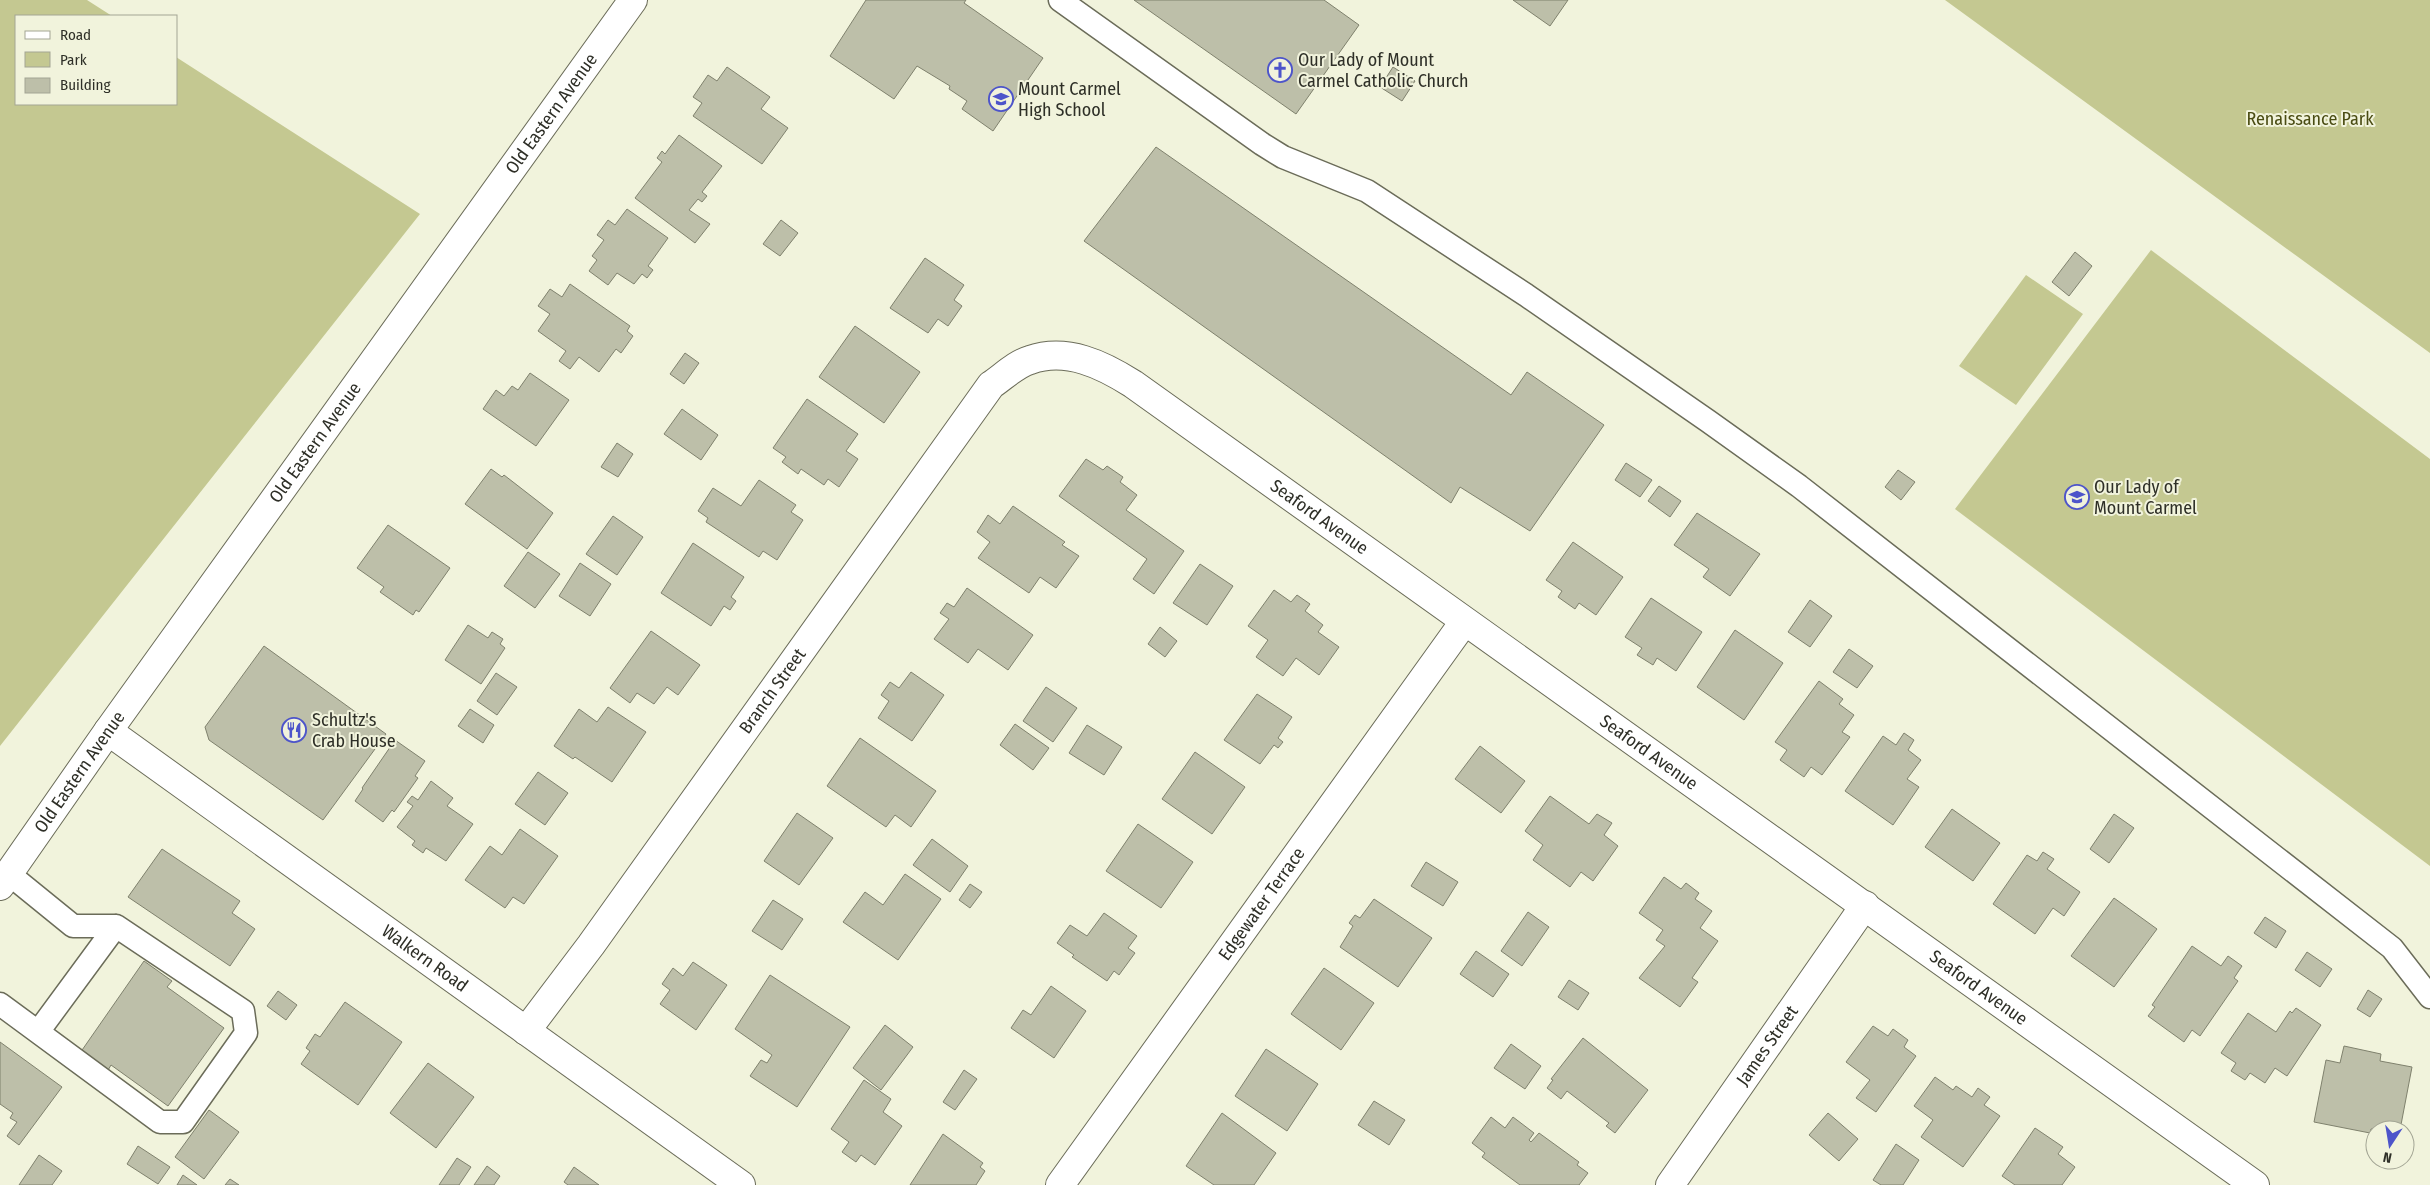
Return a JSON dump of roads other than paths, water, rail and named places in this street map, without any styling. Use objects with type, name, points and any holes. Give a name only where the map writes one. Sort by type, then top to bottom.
[{"type":"street","name":"Old Eastern Avenue","points":[[4,880],[108,731],[633,0]]},
{"type":"street","name":"Seaford Avenue","points":[[1028,360],[1046,356],[1064,356],[1083,360],[1107,368],[1133,384],[1778,847],[1865,905],[2255,1185]]},
{"type":"street","name":"Branch Street","points":[[526,1031],[591,944],[991,385],[1028,360]]},
{"type":"street","name":"Edgewater Terrace","points":[[1060,1185],[1464,622]]},
{"type":"street","name":"Walkern Road","points":[[108,731],[741,1185]]},
{"type":"street","name":"James Street","points":[[1670,1185],[1865,905]]},
{"type":"lane","points":[[1060,0],[1283,157],[1367,190],[1434,233],[1708,421],[1799,486],[2392,948],[2430,997]]},
{"type":"lane","points":[[0,1004],[160,1122],[183,1122],[246,1033],[243,1011],[116,926],[73,926],[4,880]]},
{"type":"lane","points":[[38,1032],[116,926]]},
{"type":"place","name":"Our Lady of Mount Carmel Catholic Church","points":[[1280,70]]},
{"type":"place","name":"Mount Carmel High School","points":[[1001,99]]},
{"type":"place","name":"Our Lady of Mount Carmel","points":[[2077,497]]},
{"type":"place","name":"Schultz's Crab House","points":[[294,730]]},
{"type":"park label","name":"Renaissance Park","points":[[2310,119]]}]
